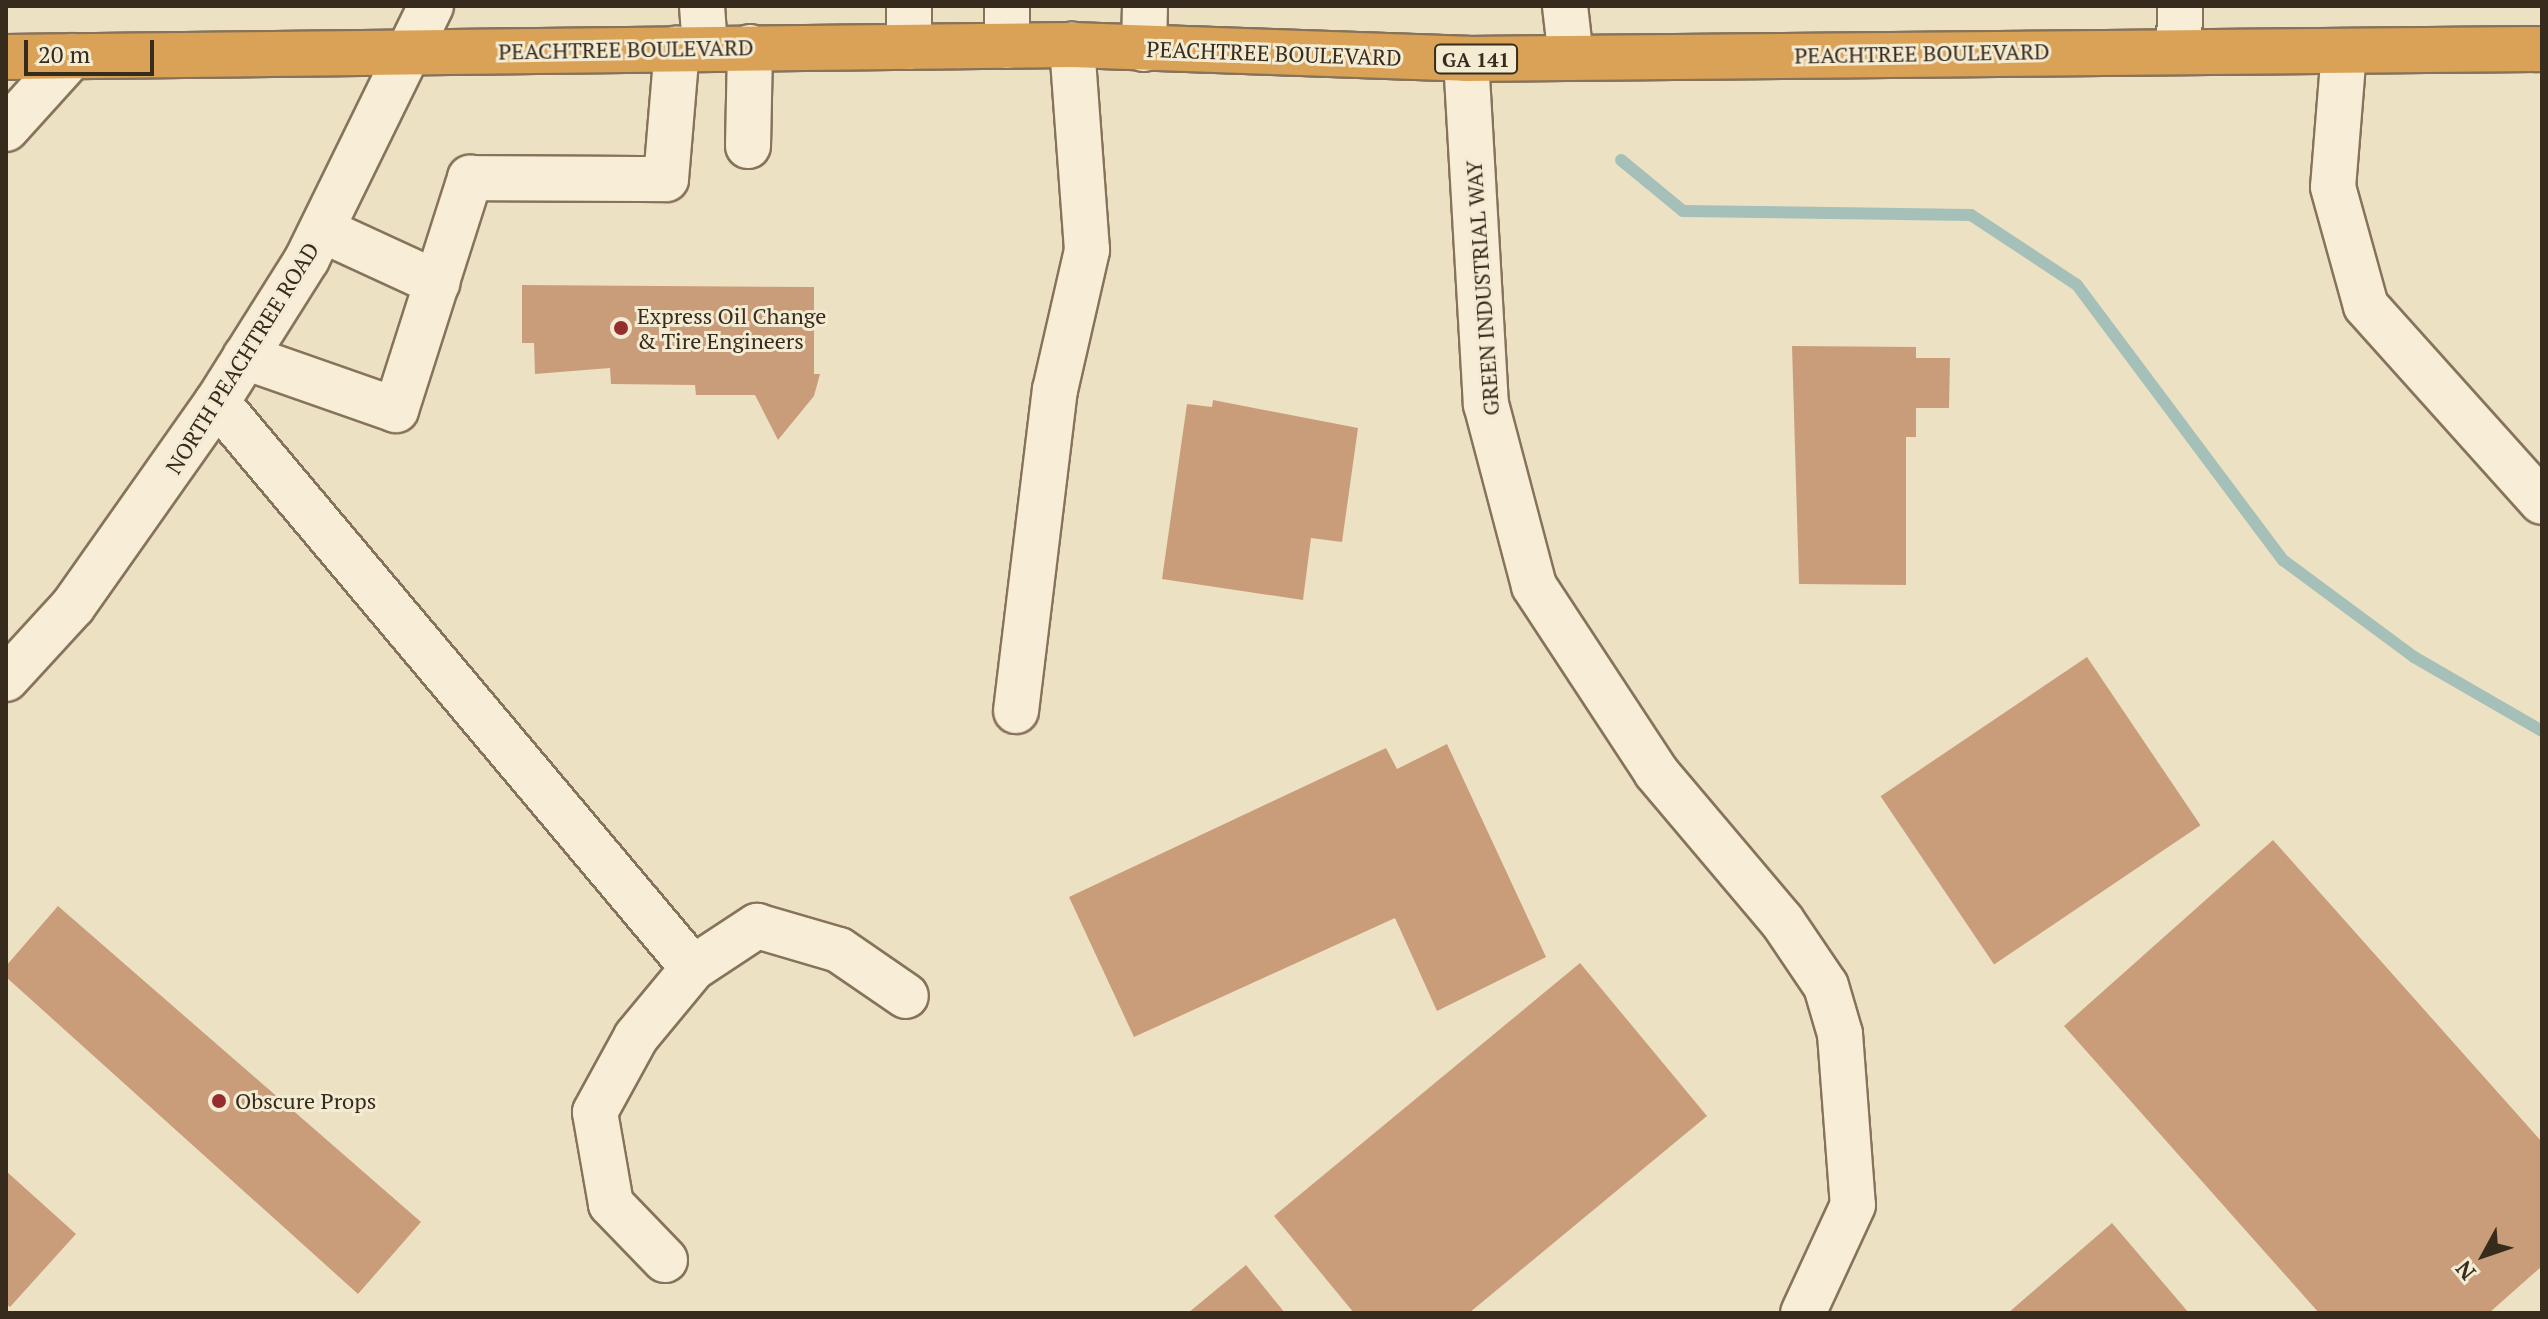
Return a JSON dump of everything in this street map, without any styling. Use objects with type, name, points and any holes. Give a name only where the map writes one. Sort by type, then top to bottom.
[{"type":"highway","name":"PEACHTREE BOULEVARD","points":[[6,57],[410,50],[695,34],[750,47],[909,26],[1007,26],[1072,45],[1466,59],[1571,58],[2180,27],[2344,51],[2542,49]]},
{"type":"street","name":"NORTH PEACHTREE ROAD","points":[[10,664],[73,606],[217,402],[322,230],[431,6]]},
{"type":"street","points":[[1144,49],[1145,6]]},
{"type":"street","points":[[1565,6],[1571,58]]},
{"type":"street","points":[[245,357],[396,410],[470,178],[666,179],[695,34]]},
{"type":"street","points":[[1016,711],[1055,390],[1087,250],[1072,45]]},
{"type":"street","points":[[748,146],[750,47]]},
{"type":"street","points":[[2344,51],[2333,187],[2366,306],[2542,502]]},
{"type":"street","points":[[6,129],[72,56]]},
{"type":"street","name":"GREEN INDUSTRIAL WAY","points":[[1466,59],[1486,404],[1534,586],[1656,772],[1782,921],[1826,986],[1840,1034],[1853,1205],[1803,1313]]},
{"type":"street","points":[[322,230],[437,283]]},
{"type":"street","points":[[217,402],[693,968]]},
{"type":"street","points":[[665,1260],[611,1204],[595,1112],[636,1037],[693,968],[757,926],[839,950],[906,996]]},
{"type":"building","points":[[522,285],[814,287],[814,374],[820,374],[814,396],[778,440],[755,395],[696,395],[695,385],[611,384],[610,368],[535,374],[534,343],[522,343]]},
{"type":"building","points":[[1792,346],[1916,347],[1916,358],[1950,358],[1949,408],[1916,408],[1916,437],[1906,437],[1906,585],[1799,584]]},
{"type":"building","points":[[1213,400],[1358,428],[1342,542],[1311,538],[1303,600],[1162,579],[1187,404],[1212,407]]},
{"type":"building","points":[[2087,657],[2201,825],[1994,965],[1881,796]]},
{"type":"building","points":[[1447,744],[1546,957],[1437,1011],[1395,918],[1134,1037],[1069,897],[1386,748],[1397,769]]},
{"type":"building","points":[[2273,840],[2542,1142],[2542,1266],[2489,1313],[2319,1313],[2064,1026]]},
{"type":"building","points":[[58,906],[421,1222],[358,1294],[6,977],[6,966]]},
{"type":"building","points":[[1580,963],[1707,1116],[1469,1313],[1354,1313],[1274,1216]]},
{"type":"building","points":[[6,1171],[76,1234],[10,1307],[6,1304]]},
{"type":"building","points":[[2112,1223],[2189,1313],[2008,1313]]},
{"type":"building","points":[[1246,1265],[1285,1313],[1188,1313]]},
{"type":"waterway","points":[[1621,160],[1683,211],[1971,215],[2077,285],[2283,560],[2414,657],[2542,731]]},
{"type":"place","name":"Express Oil Change & Tire Engineers","points":[[621,328]]},
{"type":"place","name":"Obscure Props","points":[[219,1101]]}]
